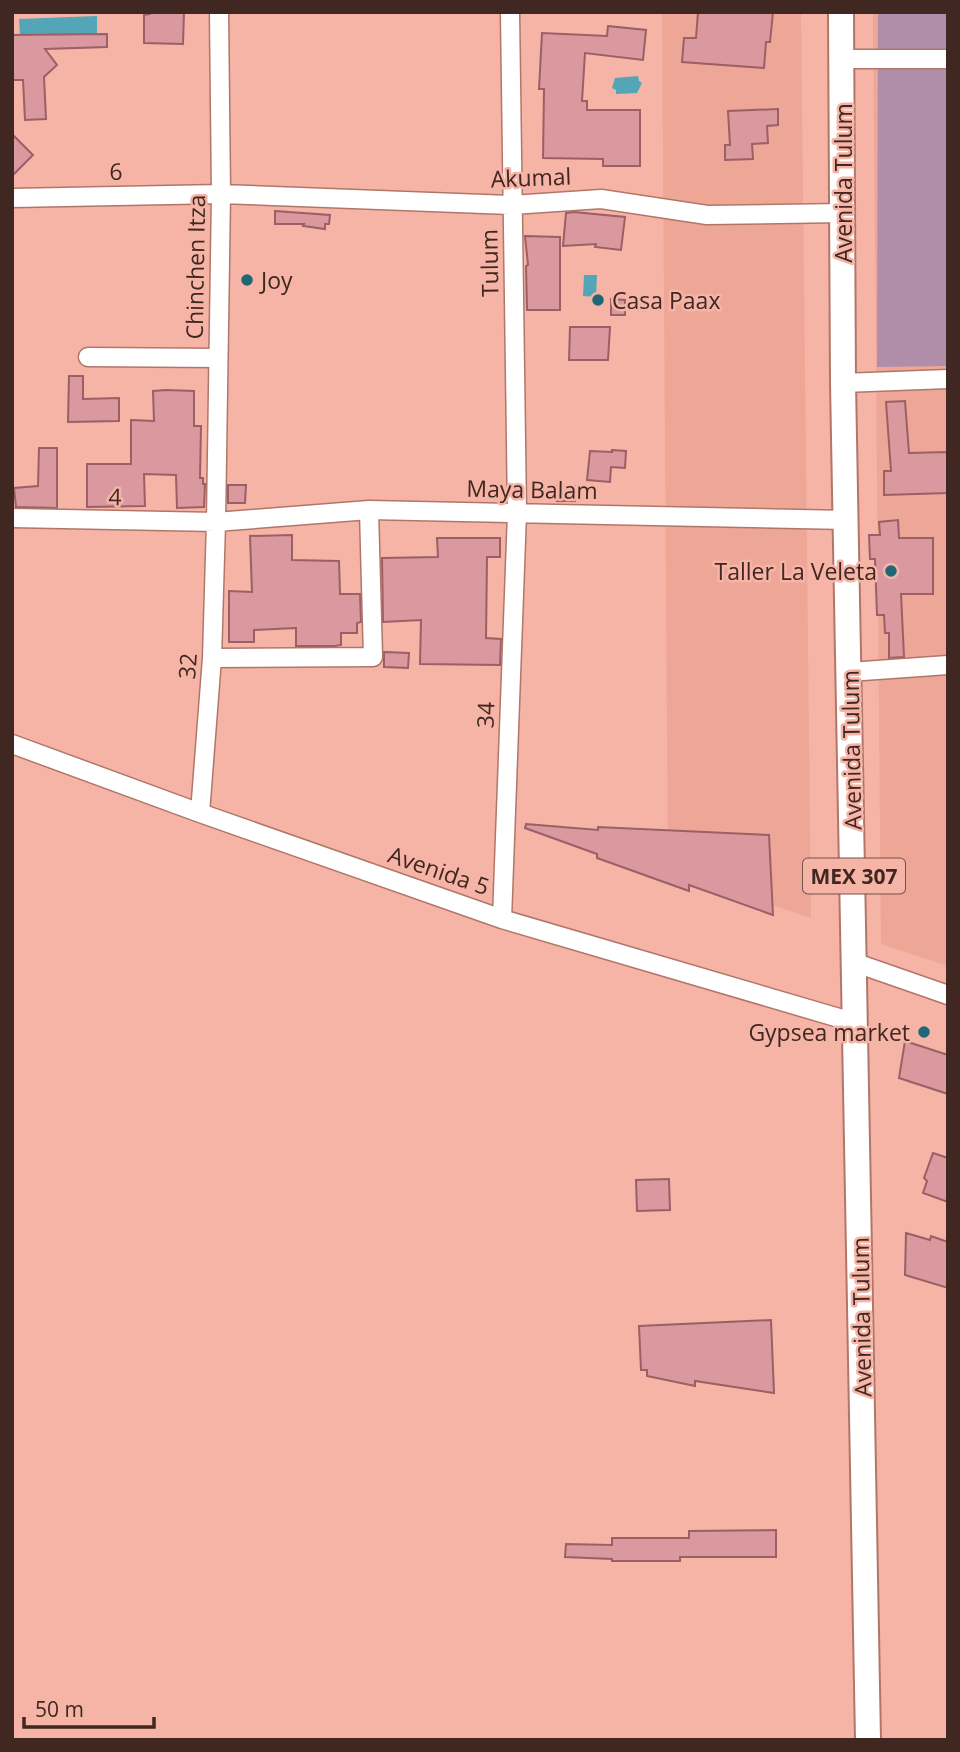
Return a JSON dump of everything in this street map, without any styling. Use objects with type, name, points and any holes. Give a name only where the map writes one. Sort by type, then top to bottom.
[{"type":"highway","name":"Avenida Tulum","points":[[841,12],[843,383],[856,963],[868,1740]]},
{"type":"street","name":"Chinchen Itza","points":[[216,523],[221,194],[219,12]]},
{"type":"street","name":"Tulum","points":[[510,12],[517,513]]},
{"type":"street","points":[[842,60],[948,60]]},
{"type":"street","name":"6","points":[[12,198],[221,194]]},
{"type":"street","name":"Akumal","points":[[221,194],[512,205],[601,199],[707,215],[843,213]]},
{"type":"street","points":[[88,357],[218,358]]},
{"type":"street","points":[[843,383],[948,379]]},
{"type":"street","points":[[212,658],[373,657],[369,510]]},
{"type":"street","name":"Maya Balam","points":[[216,523],[369,510],[847,520]]},
{"type":"street","name":"34","points":[[502,919],[517,513]]},
{"type":"street","name":"4","points":[[12,518],[216,523]]},
{"type":"street","name":"32","points":[[200,813],[212,658],[216,523]]},
{"type":"street","points":[[849,672],[948,666]]},
{"type":"street","name":"Avenida 5","points":[[12,744],[502,919],[856,1023]]},
{"type":"street","points":[[856,963],[948,995]]},
{"type":"shaded area","points":[[662,12],[801,12],[811,918],[668,869]]},
{"type":"shaded area","points":[[873,12],[948,12],[948,966],[881,944]]},
{"type":"shaded area","points":[[878,12],[948,12],[948,366],[877,367]]},
{"type":"water","points":[[97,16],[97,34],[20,35],[19,19]]},
{"type":"water","points":[[638,76],[642,83],[637,93],[616,94],[616,90],[612,88],[615,78]]},
{"type":"water","points":[[584,275],[597,275],[596,297],[583,296]]},
{"type":"building","points":[[150,12],[184,12],[183,44],[144,43],[144,15]]},
{"type":"building","points":[[698,12],[773,12],[770,42],[766,42],[764,68],[682,62],[684,38],[696,38]]},
{"type":"building","points":[[608,26],[646,30],[643,60],[585,53],[582,101],[587,101],[587,110],[640,110],[640,166],[603,166],[603,159],[543,158],[544,89],[539,89],[542,33],[607,36]]},
{"type":"building","points":[[107,34],[107,47],[45,49],[57,65],[44,77],[46,119],[25,120],[23,80],[12,80],[12,35]]},
{"type":"building","points":[[778,109],[778,125],[767,126],[768,143],[752,144],[753,159],[725,160],[725,145],[730,145],[728,111]]},
{"type":"building","points":[[12,134],[33,155],[12,176]]},
{"type":"building","points":[[275,211],[330,215],[329,224],[325,224],[325,229],[303,226],[304,224],[275,224]]},
{"type":"building","points":[[566,213],[625,217],[621,250],[595,247],[596,244],[563,246]]},
{"type":"building","points":[[525,236],[560,237],[560,310],[527,310],[528,265]]},
{"type":"building","points":[[611,299],[625,300],[625,315],[611,315]]},
{"type":"building","points":[[570,327],[610,327],[608,360],[569,360]]},
{"type":"building","points":[[69,376],[83,376],[83,399],[119,398],[119,421],[68,422]]},
{"type":"building","points":[[153,391],[194,391],[194,426],[201,426],[200,478],[203,478],[205,484],[204,507],[177,508],[176,475],[144,474],[145,506],[87,507],[87,464],[131,464],[131,420],[154,421]]},
{"type":"building","points":[[905,401],[909,453],[948,452],[948,493],[884,495],[884,471],[891,471],[886,402]]},
{"type":"building","points":[[39,448],[57,448],[57,508],[16,507],[14,488],[38,486]]},
{"type":"building","points":[[590,451],[626,451],[625,468],[611,467],[610,482],[587,480]]},
{"type":"building","points":[[228,485],[246,485],[245,503],[228,503]]},
{"type":"building","points":[[557,486],[575,486],[575,501],[557,501]]},
{"type":"building","points":[[898,520],[899,538],[933,538],[933,594],[901,594],[904,657],[889,658],[889,633],[885,633],[884,615],[877,615],[875,559],[870,559],[869,535],[880,535],[879,522]]},
{"type":"building","points":[[292,535],[292,560],[339,561],[340,594],[360,594],[361,622],[357,623],[357,633],[341,633],[341,645],[335,646],[296,646],[296,628],[254,630],[254,642],[229,642],[229,591],[252,592],[250,536]]},
{"type":"building","points":[[437,538],[500,538],[500,557],[487,557],[486,638],[501,639],[500,665],[420,664],[421,620],[383,622],[382,558],[438,557]]},
{"type":"building","points":[[384,652],[409,653],[408,668],[384,667]]},
{"type":"building","points":[[526,824],[598,830],[598,827],[769,835],[773,915],[689,885],[689,891],[597,858],[597,854],[525,828]]},
{"type":"building","points":[[905,1041],[948,1055],[948,1094],[899,1078]]},
{"type":"building","points":[[933,1153],[948,1158],[948,1202],[923,1193],[927,1181],[924,1178]]},
{"type":"building","points":[[669,1179],[670,1210],[637,1211],[636,1180]]},
{"type":"building","points":[[906,1233],[930,1240],[931,1236],[948,1242],[948,1288],[905,1275]]},
{"type":"building","points":[[771,1320],[774,1393],[695,1381],[695,1386],[647,1376],[647,1370],[641,1370],[639,1326]]},
{"type":"building","points":[[776,1530],[776,1557],[680,1557],[680,1561],[612,1561],[565,1557],[566,1544],[612,1545],[612,1538],[689,1538],[689,1531]]},
{"type":"place","name":"Joy","points":[[247,280]]},
{"type":"place","name":"Casa Paax","points":[[598,300]]},
{"type":"place","name":"Taller La Veleta","points":[[891,571]]},
{"type":"place","name":"Gypsea market","points":[[924,1032]]}]
